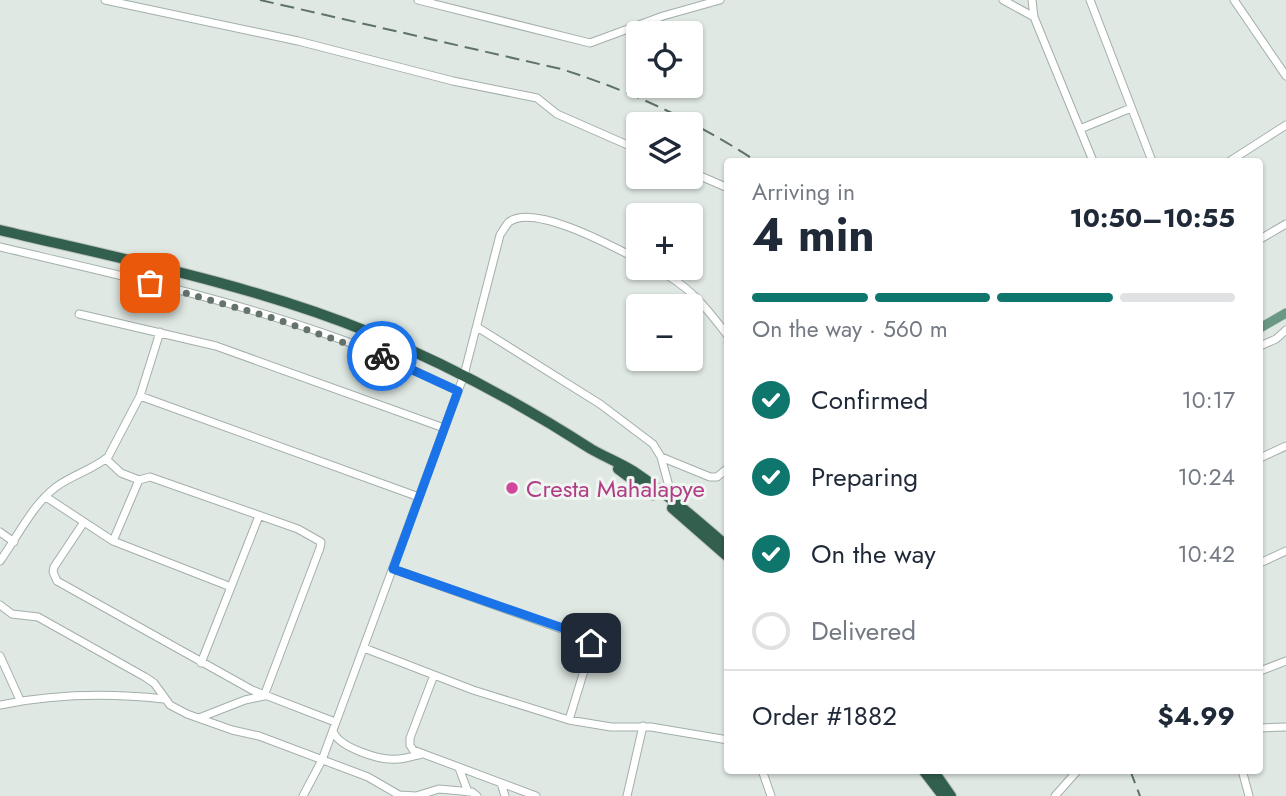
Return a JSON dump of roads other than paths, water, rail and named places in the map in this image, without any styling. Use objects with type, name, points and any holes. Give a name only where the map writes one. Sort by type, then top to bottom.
[{"type":"highway","points":[[0,230],[204,280],[370,333],[510,399],[603,456],[724,544]]},
{"type":"highway","points":[[673,505],[724,553]]},
{"type":"highway","points":[[926,774],[943,796]]},
{"type":"highway","points":[[936,774],[951,796]]},
{"type":"main road","points":[[1263,326],[1286,313]]},
{"type":"street","points":[[105,0],[298,41],[453,81],[537,98],[557,114],[626,144]]},
{"type":"street","points":[[418,0],[590,43],[663,16],[720,0]]},
{"type":"street","points":[[1003,0],[1034,17]]},
{"type":"street","points":[[1032,0],[1034,17],[1092,158]]},
{"type":"street","points":[[1090,0],[1151,158]]},
{"type":"street","points":[[1234,0],[1286,76]]},
{"type":"street","points":[[1080,129],[1131,108]]},
{"type":"street","points":[[1235,158],[1283,127],[1286,139]]},
{"type":"street","points":[[703,177],[724,186]]},
{"type":"street","points":[[303,796],[322,760],[464,375],[489,268],[500,236],[510,221],[541,218],[556,222],[626,254]]},
{"type":"street","points":[[1263,237],[1286,224]]},
{"type":"street","points":[[0,247],[174,289],[273,318],[385,357],[458,391]]},
{"type":"street","points":[[677,280],[696,296],[724,331]]},
{"type":"street","points":[[79,314],[216,346],[444,428]]},
{"type":"street","points":[[477,327],[600,404],[653,444],[661,457],[673,505]]},
{"type":"street","points":[[1263,345],[1276,339],[1286,330]]},
{"type":"street","points":[[0,561],[46,497],[65,482],[100,464],[117,444],[140,396],[160,332]]},
{"type":"street","points":[[140,396],[419,497]]},
{"type":"street","points":[[1263,457],[1286,446]]},
{"type":"street","points":[[661,457],[710,477],[717,477],[724,471]]},
{"type":"street","points":[[106,459],[121,473],[139,480],[157,478],[307,533],[321,542],[264,696]]},
{"type":"street","points":[[113,541],[139,480]]},
{"type":"street","points":[[46,497],[113,541],[231,587]]},
{"type":"street","points":[[201,663],[259,516]]},
{"type":"street","points":[[84,522],[54,567],[55,579],[201,663],[264,696],[334,726]]},
{"type":"street","points":[[0,532],[14,542]]},
{"type":"street","points":[[1263,561],[1286,551]]},
{"type":"street","points":[[393,569],[587,638],[591,643],[590,651],[569,720]]},
{"type":"street","points":[[0,605],[12,614],[38,618],[145,677],[154,683],[170,705],[199,718],[259,736],[368,777],[399,795],[416,796],[439,789],[468,792],[477,796]]},
{"type":"street","points":[[364,648],[434,675],[569,720],[611,727],[643,726],[724,739]]},
{"type":"street","points":[[0,656],[20,700]]},
{"type":"street","points":[[1263,670],[1286,661]]},
{"type":"street","points":[[434,675],[410,738],[410,745],[420,754],[536,796]]},
{"type":"street","points":[[0,705],[48,696],[108,695],[164,699]]},
{"type":"street","points":[[199,718],[245,700],[264,696]]},
{"type":"street","points":[[334,726],[337,740],[367,755],[398,760],[420,754]]},
{"type":"street","points":[[626,796],[643,726]]},
{"type":"street","points":[[1263,728],[1286,727]]},
{"type":"street","points":[[459,768],[468,792]]},
{"type":"street","points":[[763,774],[771,796]]},
{"type":"street","points":[[1066,774],[1069,778]]},
{"type":"street","points":[[1055,796],[1074,774]]},
{"type":"street","points":[[1243,774],[1249,796]]},
{"type":"street","points":[[501,783],[505,796]]},
{"type":"railway","points":[[260,0],[561,69],[662,108],[751,158]]},
{"type":"railway","points":[[1132,774],[1140,796]]},
{"type":"place","name":"Cresta Mahalapye","points":[[512,488]]}]
